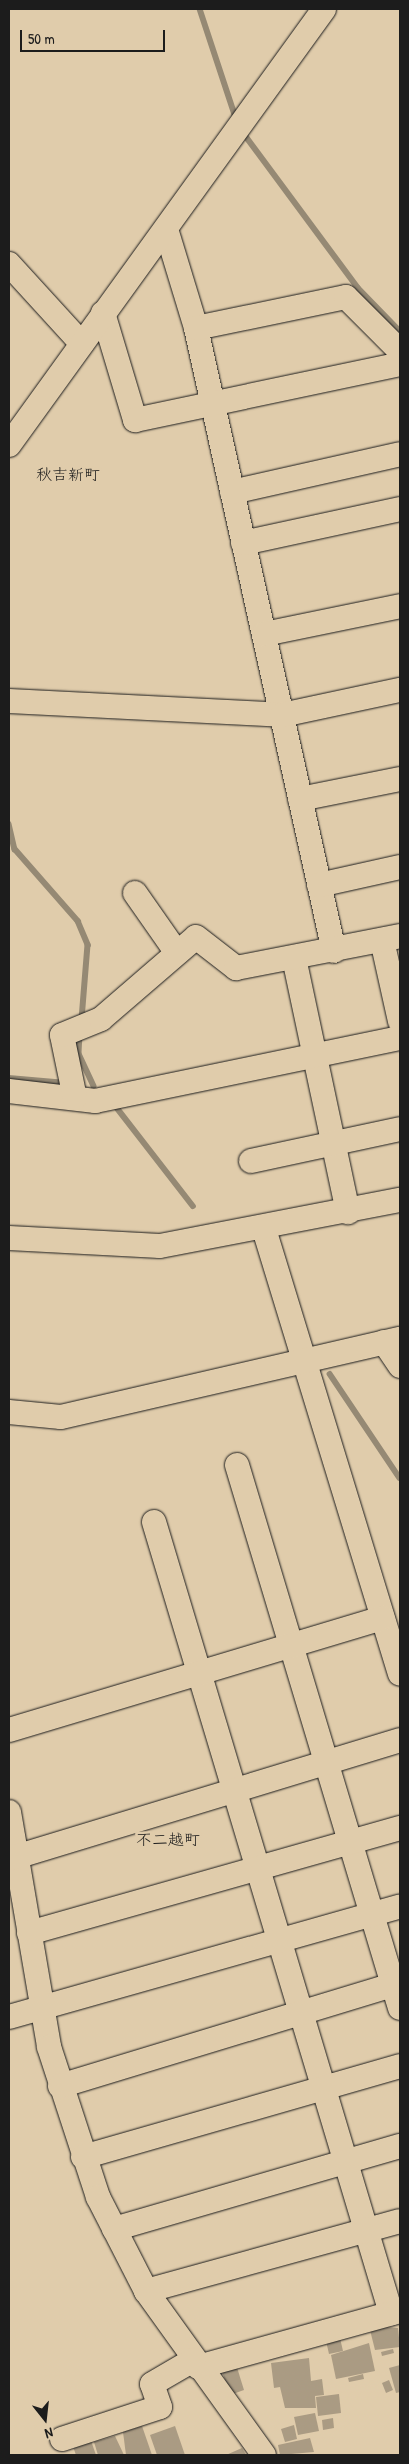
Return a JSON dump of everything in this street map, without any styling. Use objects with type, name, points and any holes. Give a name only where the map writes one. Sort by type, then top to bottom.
[{"type":"street","points":[[9,445],[324,9]]},
{"type":"street","points":[[166,229],[196,328],[334,951]]},
{"type":"street","points":[[9,264],[82,344]]},
{"type":"street","points":[[196,328],[346,297],[400,351]]},
{"type":"street","points":[[103,313],[135,420],[400,364]]},
{"type":"street","points":[[232,492],[400,454]]},
{"type":"street","points":[[243,543],[400,509]]},
{"type":"street","points":[[264,634],[400,606]]},
{"type":"street","points":[[9,701],[282,715],[400,690]]},
{"type":"street","points":[[300,799],[400,779]]},
{"type":"street","points":[[319,885],[400,867]]},
{"type":"street","points":[[135,892],[177,953]]},
{"type":"street","points":[[75,1098],[62,1035],[101,1019],[196,937],[236,968],[334,951],[391,938],[400,1021]]},
{"type":"street","points":[[294,958],[348,1212]]},
{"type":"street","points":[[9,1091],[95,1101],[400,1038]]},
{"type":"street","points":[[251,1161],[400,1129]]},
{"type":"street","points":[[9,1238],[160,1246],[264,1229],[400,1200]]},
{"type":"street","points":[[264,1229],[400,1674]]},
{"type":"street","points":[[9,1412],[61,1417],[392,1340],[400,1366]]},
{"type":"street","points":[[237,1465],[372,1914],[397,1984],[400,2008]]},
{"type":"street","points":[[62,2440],[160,2407],[152,2384],[195,2363],[396,2312],[366,2231],[154,1522]]},
{"type":"street","points":[[9,1730],[383,1618]]},
{"type":"street","points":[[13,1857],[400,1740]]},
{"type":"street","points":[[9,1812],[13,1857],[42,2009],[60,2086],[83,2157],[114,2229],[146,2291],[195,2363],[264,2455]]},
{"type":"street","points":[[29,1933],[400,1828]]},
{"type":"street","points":[[9,2017],[400,1906]]},
{"type":"street","points":[[60,2086],[397,1984]]},
{"type":"street","points":[[83,2157],[400,2066]]},
{"type":"street","points":[[114,2229],[400,2146]]},
{"type":"street","points":[[146,2291],[400,2221]]},
{"type":"building","points":[[385,2327],[398,2328],[400,2347],[375,2350],[370,2330]]},
{"type":"building","points":[[340,2338],[343,2351],[329,2354],[326,2341]]},
{"type":"building","points":[[369,2343],[375,2371],[336,2379],[331,2355]]},
{"type":"building","points":[[393,2349],[394,2353],[382,2356],[381,2352]]},
{"type":"building","points":[[309,2358],[311,2381],[322,2379],[324,2395],[315,2396],[316,2408],[285,2408],[280,2387],[274,2388],[271,2363]]},
{"type":"building","points":[[235,2361],[244,2390],[230,2395],[220,2365]]},
{"type":"building","points":[[400,2365],[400,2392],[396,2393],[389,2368]]},
{"type":"building","points":[[363,2374],[364,2379],[349,2382],[348,2378]]},
{"type":"building","points":[[389,2380],[393,2390],[386,2393],[382,2383]]},
{"type":"building","points":[[339,2394],[341,2413],[318,2416],[316,2397]]},
{"type":"building","points":[[315,2413],[319,2431],[298,2435],[294,2417]]},
{"type":"building","points":[[333,2418],[334,2428],[323,2430],[322,2420]]},
{"type":"building","points":[[294,2425],[297,2439],[285,2442],[281,2429]]},
{"type":"building","points":[[142,2426],[152,2455],[126,2455],[123,2432]]},
{"type":"building","points":[[175,2426],[185,2455],[157,2455],[150,2435]]},
{"type":"building","points":[[115,2436],[124,2455],[98,2455],[94,2442]]},
{"type":"building","points":[[90,2438],[96,2455],[76,2455],[72,2444]]},
{"type":"building","points":[[310,2438],[314,2452],[280,2455],[278,2445]]},
{"type":"building","points":[[242,2448],[246,2455],[226,2455]]},
{"type":"waterway","points":[[200,9],[237,121]]},
{"type":"waterway","points":[[242,131],[358,288],[400,331]]},
{"type":"waterway","points":[[9,824],[15,849],[78,921],[88,945],[82,1020]]},
{"type":"waterway","points":[[80,1034],[79,1054],[94,1086]]},
{"type":"waterway","points":[[9,1078],[66,1083]]},
{"type":"waterway","points":[[114,1104],[193,1206]]},
{"type":"waterway","points":[[330,1374],[400,1478]]},
{"type":"district","name":"秋吉新町","points":[[68,474]]},
{"type":"district","name":"不二越町","points":[[168,1839]]}]
